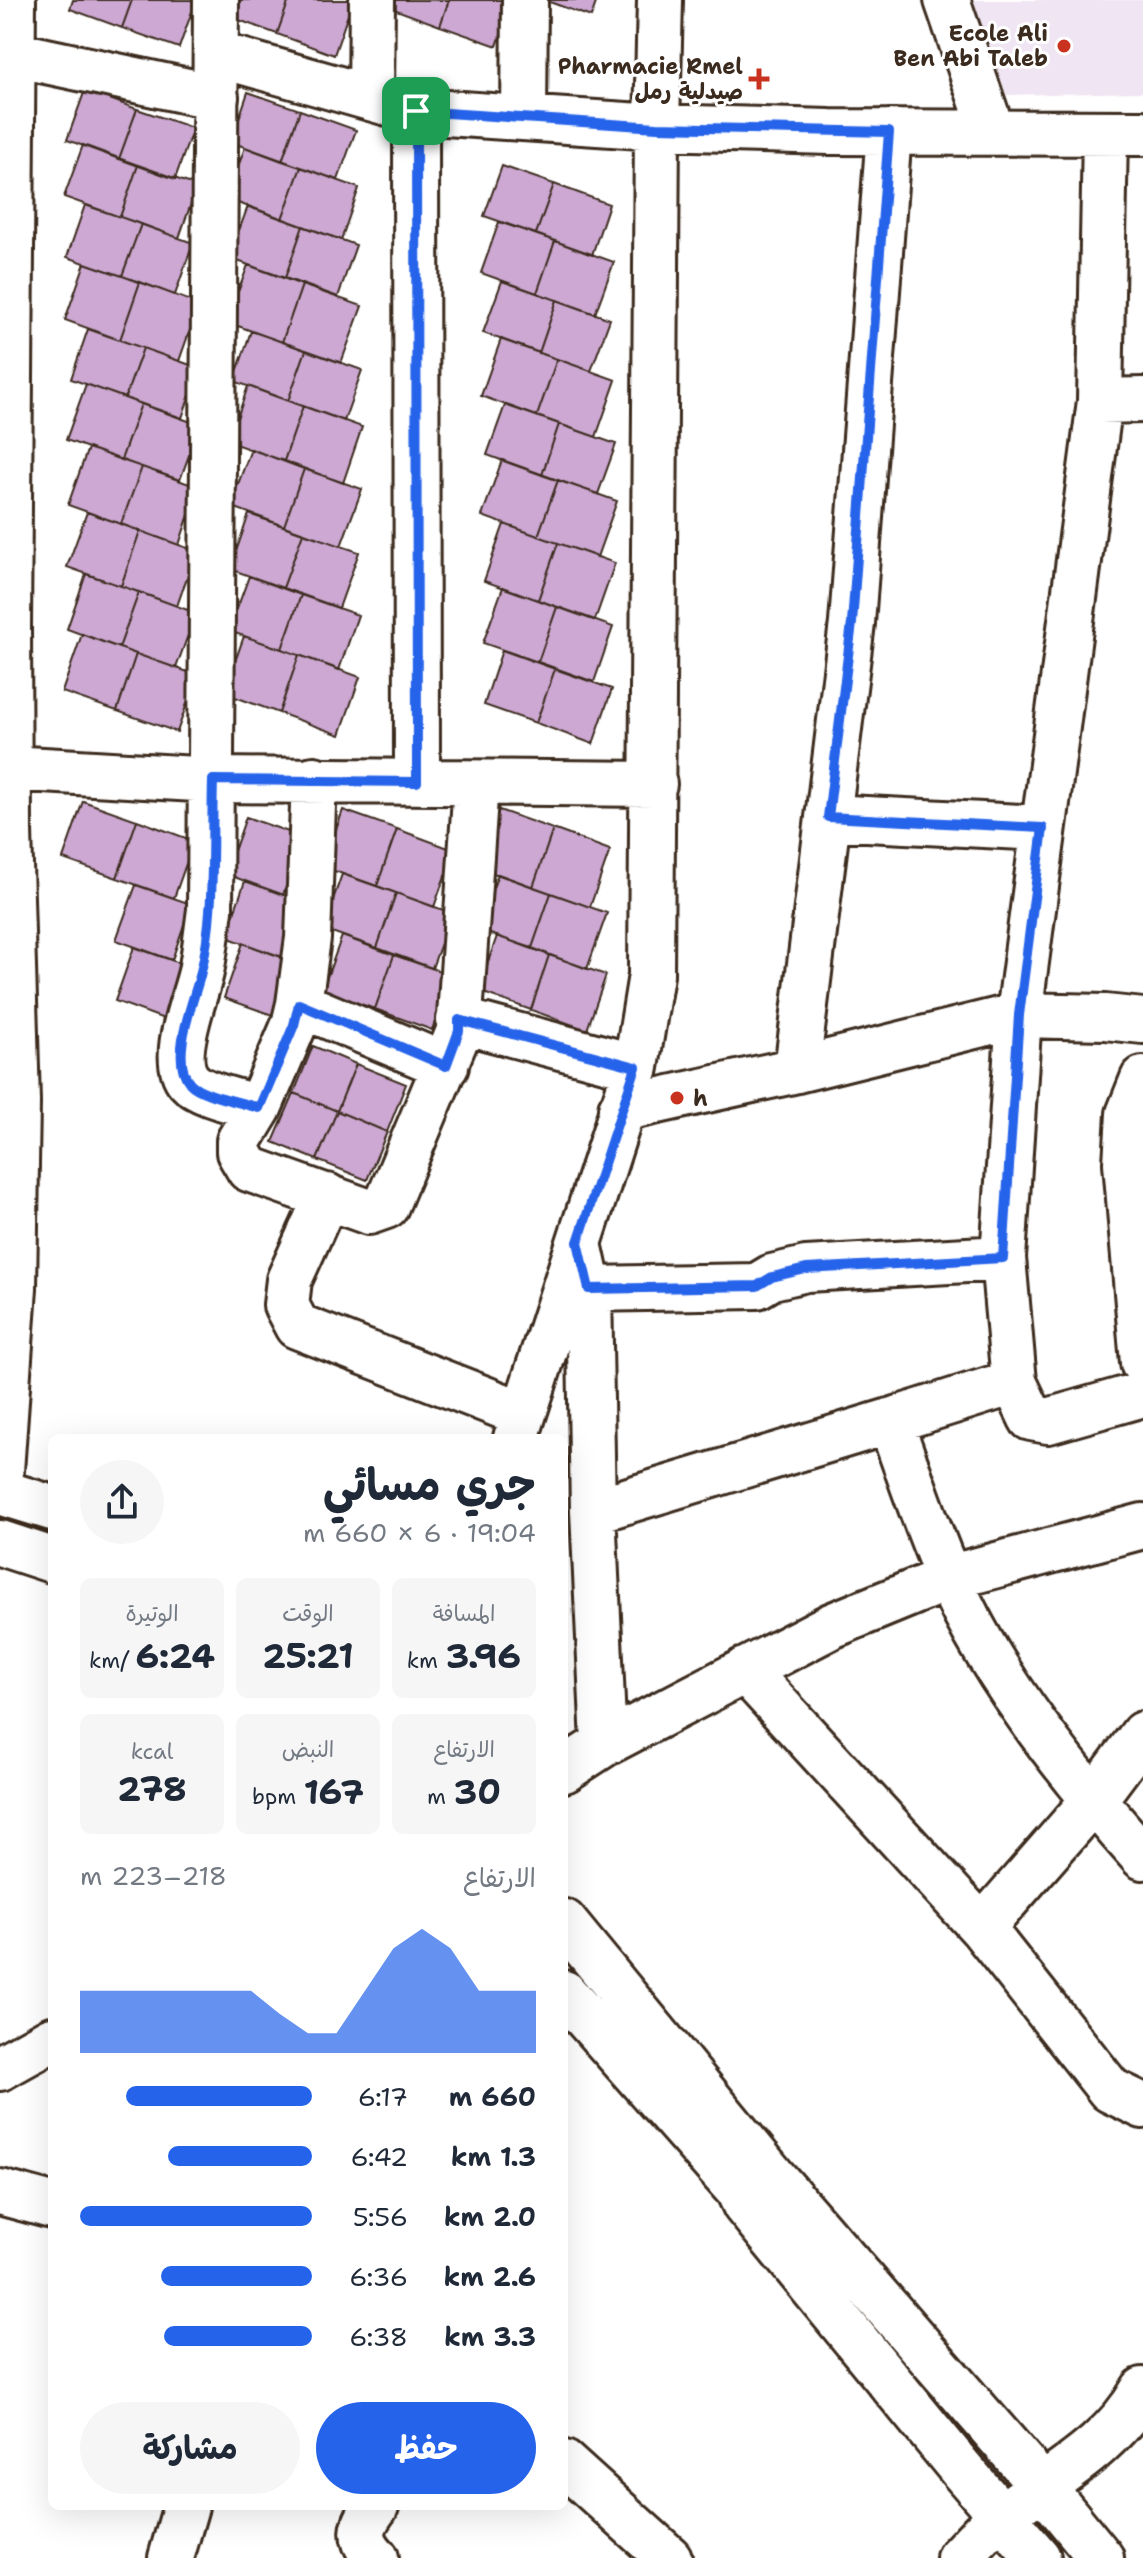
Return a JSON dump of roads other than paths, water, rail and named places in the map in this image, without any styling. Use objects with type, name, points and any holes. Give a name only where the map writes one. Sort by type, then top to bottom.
[{"type":"street","points":[[0,1485],[14,1288],[4,831],[9,768],[4,628],[5,322],[13,0]]},
{"type":"street","points":[[216,0],[210,910],[201,972],[183,1036],[183,1070],[190,1083],[204,1091],[259,1108]]},
{"type":"street","points":[[371,97],[372,0]]},
{"type":"street","points":[[524,118],[525,0]]},
{"type":"street","points":[[327,1196],[289,1280],[286,1305],[297,1326],[520,1426],[636,1067],[651,975],[660,0]]},
{"type":"street","points":[[947,0],[992,131]]},
{"type":"street","points":[[13,54],[216,97]]},
{"type":"street","points":[[216,54],[416,111],[657,127],[1124,133],[1100,401],[1019,1015],[1003,1258],[1014,1382],[1031,1418],[1048,1421],[1143,1394]]},
{"type":"street","points":[[416,111],[417,782]]},
{"type":"street","points":[[797,1070],[852,623],[889,132]]},
{"type":"street","points":[[1100,401],[1143,400]]},
{"type":"street","points":[[9,768],[213,780],[654,784]]},
{"type":"street","points":[[314,779],[308,938],[299,1004],[294,1025],[259,1108],[239,1141],[239,1152],[249,1169],[363,1212],[386,1206],[459,1031],[476,783]]},
{"type":"street","points":[[828,817],[1043,828]]},
{"type":"street","points":[[299,1004],[446,1066]]},
{"type":"street","points":[[621,1109],[797,1070],[1019,1015],[1143,1021]]},
{"type":"street","points":[[459,1020],[636,1067]]},
{"type":"street","points":[[1143,1079],[1129,1114],[1126,1163],[1143,1363]]},
{"type":"street","points":[[578,1242],[589,1289],[593,1511],[604,1744]]},
{"type":"street","points":[[589,1289],[757,1286],[772,1277],[806,1269],[1003,1258]]},
{"type":"street","points":[[593,1511],[1014,1382]]},
{"type":"street","points":[[890,1421],[948,1578],[989,1654],[1093,1801],[1143,1857]]},
{"type":"street","points":[[0,1492],[48,1507]]},
{"type":"street","points":[[568,1767],[604,1744],[831,1626],[948,1578],[1143,1526]]},
{"type":"street","points":[[0,1543],[48,1559]]},
{"type":"street","points":[[745,1670],[982,1928],[1110,2090],[1143,2106]]},
{"type":"street","points":[[982,1928],[1093,1801],[1143,1734]]},
{"type":"street","points":[[568,1927],[775,2179],[1101,2558]]},
{"type":"street","points":[[568,1998],[738,2190],[745,2205],[1038,2558]]},
{"type":"street","points":[[0,2068],[48,2041]]},
{"type":"street","points":[[0,2192],[48,2205]]},
{"type":"street","points":[[959,2558],[1001,2516],[1109,2436],[1143,2390]]},
{"type":"street","points":[[568,2467],[669,2558]]},
{"type":"street","points":[[171,2558],[185,2510]]},
{"type":"street","points":[[373,2510],[363,2523],[363,2539],[376,2558]]},
{"type":"place","name":"Ecole Ali Ben Abi Taleb","points":[[1064,46]]},
{"type":"place","name":"Pharmacie Rmel صيدلية رمل","points":[[759,79]]},
{"type":"place","name":"h","points":[[677,1098]]}]
